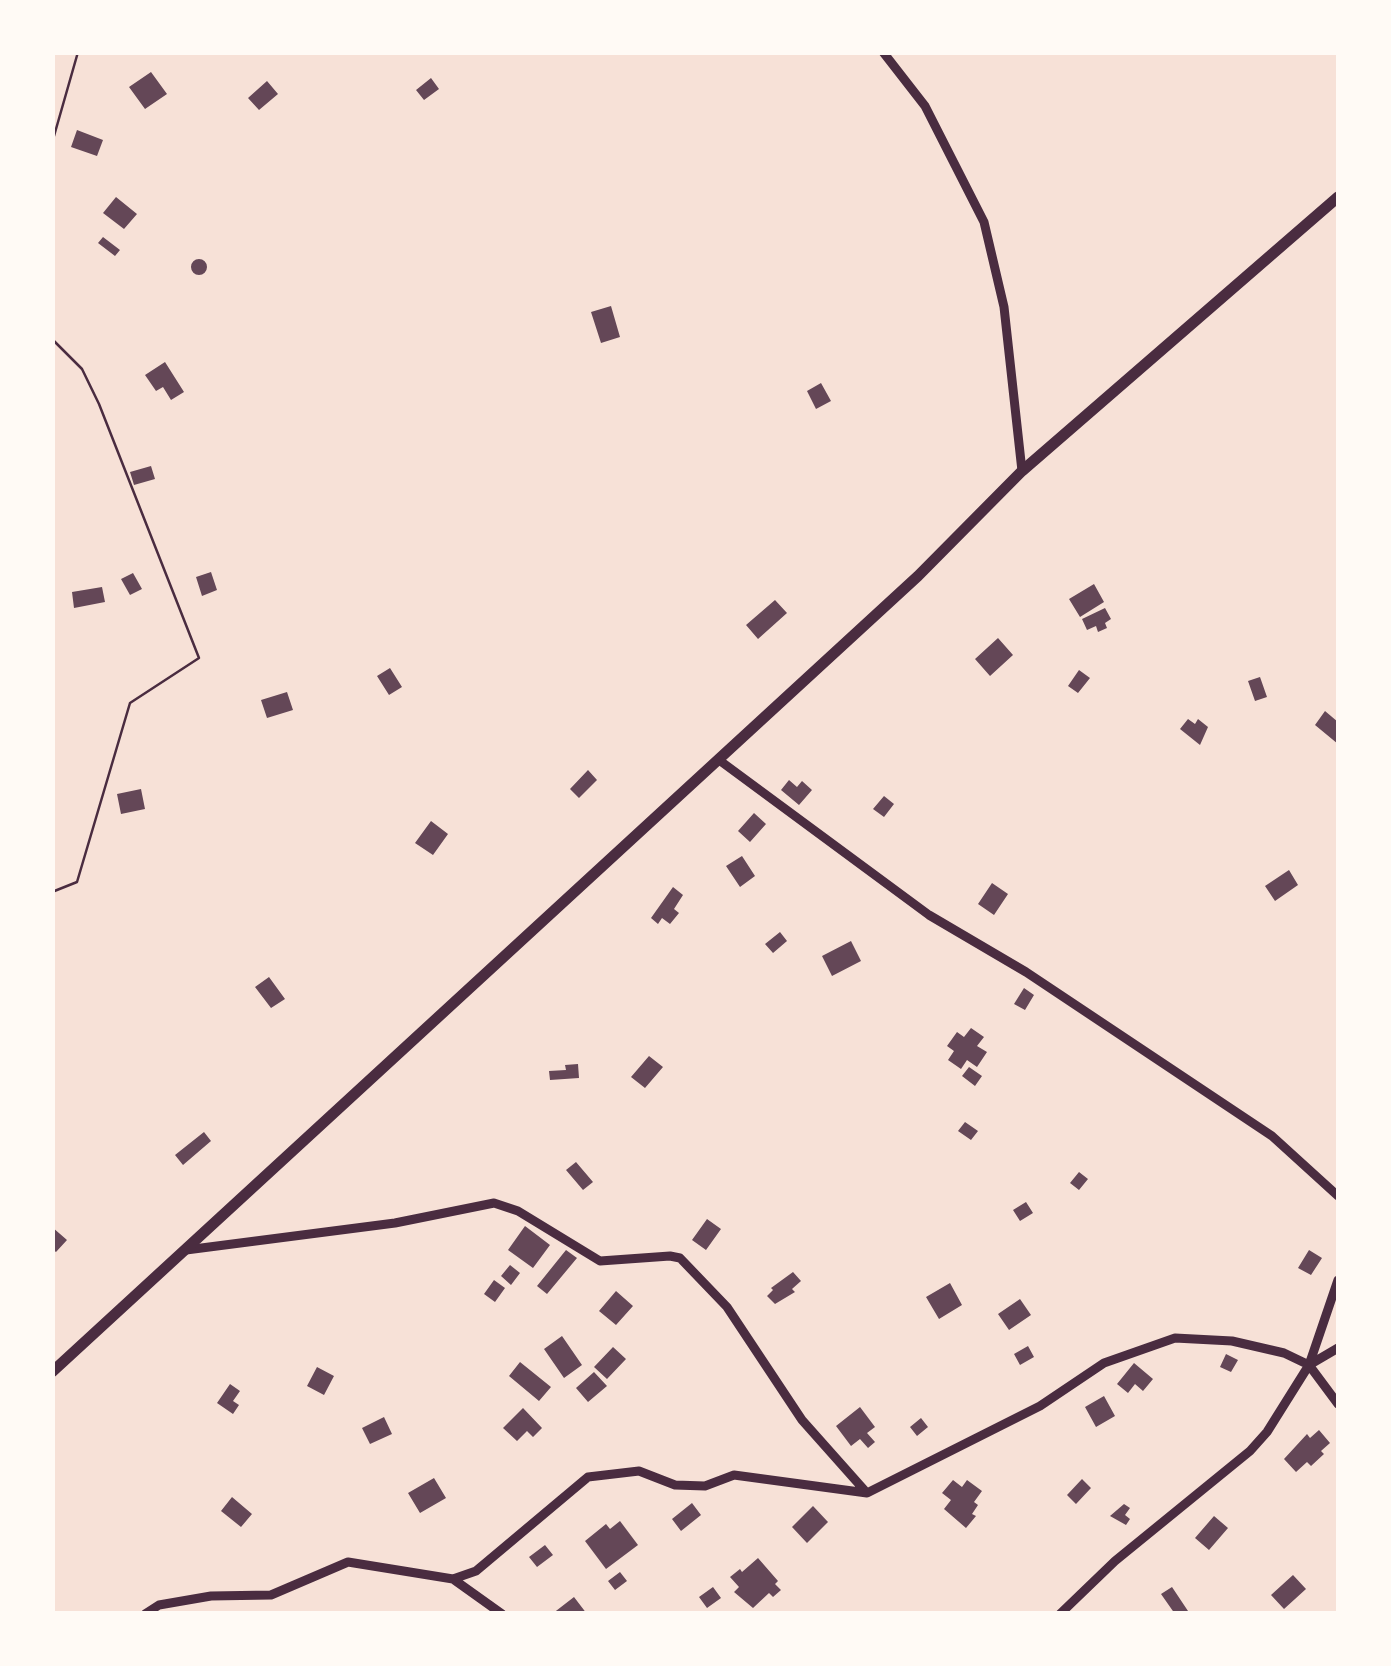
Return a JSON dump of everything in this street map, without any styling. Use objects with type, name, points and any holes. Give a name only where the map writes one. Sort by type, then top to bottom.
[{"type":"main road","points":[[52,1372],[918,576],[1022,472],[1333,207],[1338,197]]},
{"type":"street","points":[[883,52],[925,106],[984,222],[1004,307],[1022,472]]},
{"type":"street","points":[[719,760],[929,915],[1026,972],[1272,1136],[1338,1196]]},
{"type":"street","points":[[183,1250],[395,1224],[494,1203],[518,1211],[600,1261],[680,1258],[727,1307],[802,1420],[867,1492]]},
{"type":"street","points":[[1060,1614],[1268,1432],[1309,1365],[1338,1280]]},
{"type":"street","points":[[452,1579],[476,1571],[588,1477],[640,1471],[675,1485],[705,1486],[734,1475],[867,1492],[1040,1406],[1104,1362],[1176,1338],[1232,1341],[1284,1353],[1309,1365],[1338,1404]]},
{"type":"street","points":[[1309,1365],[1338,1348]]},
{"type":"street","points":[[145,1614],[159,1604],[211,1596],[271,1595],[348,1562],[452,1579],[502,1614]]},
{"type":"path","points":[[52,143],[78,52]]},
{"type":"path","points":[[52,339],[82,369],[99,404],[198,658],[130,703],[78,882],[52,892]]},
{"type":"building","points":[[151,72],[167,94],[145,109],[129,87]]},
{"type":"building","points":[[431,78],[439,89],[424,100],[416,90]]},
{"type":"building","points":[[267,81],[278,94],[259,110],[248,98]]},
{"type":"building","points":[[77,130],[103,140],[97,156],[71,147]]},
{"type":"building","points":[[116,197],[137,214],[124,229],[103,213]]},
{"type":"building","points":[[103,237],[120,250],[115,256],[98,243]]},
{"type":"building","points":[[199,259],[207,267],[199,275],[191,267]]},
{"type":"building","points":[[611,306],[620,337],[601,343],[591,312]]},
{"type":"building","points":[[165,362],[184,392],[171,400],[163,387],[156,391],[145,375]]},
{"type":"building","points":[[821,383],[831,401],[816,409],[807,391]]},
{"type":"building","points":[[151,466],[155,479],[134,485],[130,472]]},
{"type":"building","points":[[211,572],[217,590],[202,596],[196,577]]},
{"type":"building","points":[[133,573],[142,589],[130,595],[121,579]]},
{"type":"building","points":[[1094,584],[1104,602],[1080,617],[1069,599]]},
{"type":"building","points":[[102,587],[105,602],[74,608],[72,592]]},
{"type":"building","points":[[775,600],[787,613],[758,639],[746,625]]},
{"type":"building","points":[[1105,608],[1111,619],[1105,623],[1107,628],[1098,632],[1096,626],[1087,630],[1082,619]]},
{"type":"building","points":[[998,638],[1013,655],[990,676],[975,659]]},
{"type":"building","points":[[390,668],[402,687],[389,695],[377,676]]},
{"type":"building","points":[[1079,670],[1090,678],[1078,693],[1068,686]]},
{"type":"building","points":[[1260,677],[1267,697],[1255,701],[1248,681]]},
{"type":"building","points":[[287,692],[293,710],[267,718],[261,700]]},
{"type":"building","points":[[1325,711],[1338,722],[1338,744],[1315,725]]},
{"type":"building","points":[[1188,719],[1195,724],[1198,719],[1208,727],[1200,745],[1180,729]]},
{"type":"building","points":[[588,770],[597,780],[579,798],[570,789]]},
{"type":"building","points":[[789,780],[797,787],[802,781],[812,790],[799,805],[781,790]]},
{"type":"building","points":[[141,789],[145,809],[121,814],[117,794]]},
{"type":"building","points":[[884,796],[894,804],[884,817],[873,809]]},
{"type":"building","points":[[754,813],[766,824],[750,842],[738,831]]},
{"type":"building","points":[[431,821],[448,834],[433,855],[415,843]]},
{"type":"building","points":[[742,856],[755,876],[740,887],[726,866]]},
{"type":"building","points":[[1289,870],[1298,885],[1275,901],[1265,886]]},
{"type":"building","points":[[992,883],[1008,894],[994,915],[978,904]]},
{"type":"building","points":[[673,887],[683,895],[674,909],[679,913],[670,924],[662,918],[658,924],[651,918]]},
{"type":"building","points":[[780,932],[787,941],[773,953],[765,944]]},
{"type":"building","points":[[851,941],[861,961],[832,976],[822,956]]},
{"type":"building","points":[[269,977],[285,999],[271,1008],[255,987]]},
{"type":"building","points":[[1024,988],[1034,995],[1025,1010],[1014,1004]]},
{"type":"building","points":[[971,1028],[984,1037],[977,1046],[987,1052],[977,1067],[967,1060],[961,1069],[948,1060],[954,1051],[947,1046],[957,1032],[964,1037]]},
{"type":"building","points":[[649,1056],[663,1067],[645,1088],[631,1077]]},
{"type":"building","points":[[578,1064],[579,1078],[550,1080],[549,1071],[566,1070],[565,1065]]},
{"type":"building","points":[[969,1067],[982,1076],[975,1086],[962,1076]]},
{"type":"building","points":[[965,1122],[978,1131],[971,1140],[958,1131]]},
{"type":"building","points":[[204,1132],[211,1141],[183,1165],[175,1155]]},
{"type":"building","points":[[576,1162],[593,1182],[583,1190],[566,1170]]},
{"type":"building","points":[[1079,1172],[1088,1179],[1079,1190],[1070,1183]]},
{"type":"building","points":[[1026,1202],[1033,1213],[1020,1221],[1013,1210]]},
{"type":"building","points":[[707,1219],[721,1229],[706,1250],[692,1240]]},
{"type":"building","points":[[525,1226],[550,1245],[533,1268],[508,1250]]},
{"type":"building","points":[[52,1227],[67,1240],[56,1252],[52,1249]]},
{"type":"building","points":[[566,1250],[577,1258],[547,1294],[537,1286]]},
{"type":"building","points":[[1309,1250],[1322,1258],[1311,1275],[1298,1268]]},
{"type":"building","points":[[510,1265],[520,1273],[511,1285],[501,1276]]},
{"type":"building","points":[[793,1272],[801,1281],[792,1289],[795,1292],[775,1304],[767,1296],[771,1288]]},
{"type":"building","points":[[494,1280],[505,1288],[495,1302],[484,1294]]},
{"type":"building","points":[[950,1283],[962,1305],[939,1319],[926,1297]]},
{"type":"building","points":[[616,1291],[633,1306],[616,1325],[599,1311]]},
{"type":"building","points":[[1020,1299],[1031,1315],[1009,1330],[998,1314]]},
{"type":"building","points":[[562,1336],[582,1365],[564,1378],[544,1349]]},
{"type":"building","points":[[1028,1346],[1034,1357],[1020,1365],[1014,1354]]},
{"type":"building","points":[[613,1347],[626,1359],[607,1379],[594,1367]]},
{"type":"building","points":[[1226,1354],[1238,1360],[1231,1372],[1220,1367]]},
{"type":"building","points":[[520,1362],[551,1387],[539,1401],[509,1376]]},
{"type":"building","points":[[1134,1363],[1153,1379],[1143,1391],[1135,1384],[1128,1393],[1117,1384]]},
{"type":"building","points":[[317,1367],[334,1376],[324,1395],[307,1386]]},
{"type":"building","points":[[594,1372],[607,1386],[588,1402],[576,1388]]},
{"type":"building","points":[[230,1384],[240,1391],[233,1401],[239,1405],[233,1414],[217,1403]]},
{"type":"building","points":[[1104,1396],[1115,1416],[1096,1427],[1085,1407]]},
{"type":"building","points":[[860,1407],[875,1427],[867,1433],[875,1442],[868,1448],[860,1439],[851,1446],[836,1426]]},
{"type":"building","points":[[523,1408],[542,1428],[533,1437],[527,1431],[517,1441],[503,1428]]},
{"type":"building","points":[[384,1417],[392,1434],[370,1444],[362,1428]]},
{"type":"building","points":[[921,1418],[928,1427],[917,1436],[910,1427]]},
{"type":"building","points":[[1319,1430],[1330,1443],[1321,1451],[1324,1454],[1311,1466],[1307,1462],[1296,1472],[1284,1459],[1307,1434],[1310,1438]]},
{"type":"building","points":[[434,1478],[446,1498],[420,1513],[408,1493]]},
{"type":"building","points":[[1082,1479],[1091,1488],[1076,1504],[1067,1495]]},
{"type":"building","points":[[953,1480],[962,1487],[967,1480],[982,1491],[974,1502],[978,1505],[972,1514],[976,1516],[966,1528],[944,1509],[951,1500],[942,1493]]},
{"type":"building","points":[[232,1497],[252,1514],[241,1527],[221,1511]]},
{"type":"building","points":[[692,1503],[701,1515],[681,1531],[672,1519]]},
{"type":"building","points":[[1124,1504],[1130,1508],[1125,1515],[1130,1519],[1126,1525],[1110,1516]]},
{"type":"building","points":[[813,1506],[828,1522],[807,1543],[792,1527]]},
{"type":"building","points":[[1214,1516],[1228,1528],[1209,1550],[1195,1538]]},
{"type":"building","points":[[620,1521],[638,1545],[606,1569],[585,1541],[606,1524],[610,1529]]},
{"type":"building","points":[[545,1545],[553,1555],[537,1567],[529,1557]]},
{"type":"building","points":[[758,1558],[781,1590],[773,1597],[769,1593],[753,1608],[734,1592],[739,1587],[730,1577]]},
{"type":"building","points":[[620,1572],[627,1581],[615,1590],[608,1581]]},
{"type":"building","points":[[1293,1575],[1306,1589],[1284,1609],[1271,1595]]},
{"type":"building","points":[[713,1587],[721,1598],[707,1608],[699,1597]]},
{"type":"building","points":[[1172,1587],[1190,1614],[1175,1614],[1161,1594]]},
{"type":"building","points":[[574,1597],[587,1614],[552,1614]]}]
